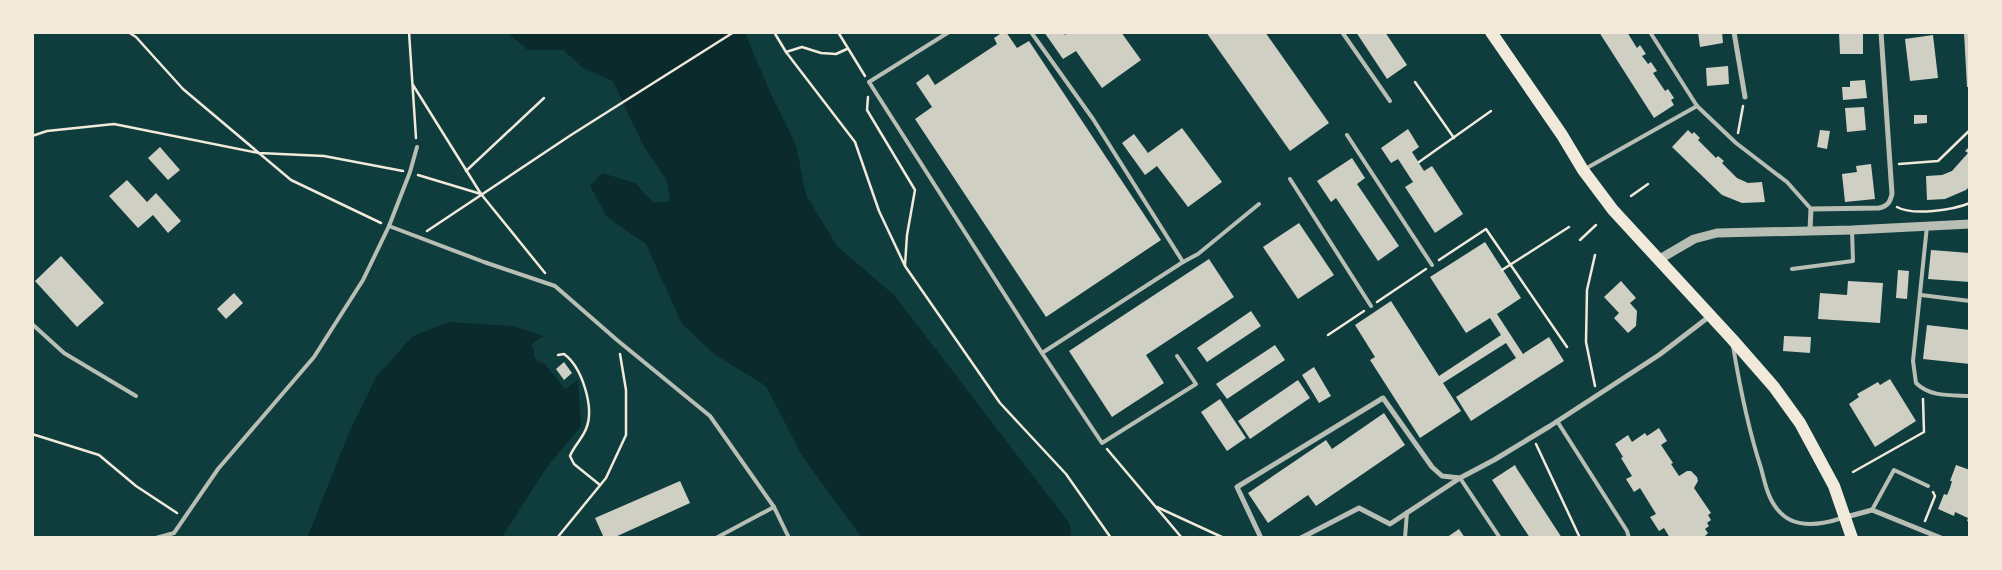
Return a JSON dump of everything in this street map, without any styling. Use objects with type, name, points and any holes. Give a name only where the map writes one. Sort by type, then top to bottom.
[{"type":"main road","points":[[1491,32],[1562,134],[1583,170],[1613,210],[1732,339],[1774,387],[1800,423],[1830,478],[1846,517],[1852,538]]},
{"type":"street","points":[[1734,32],[1745,98]]},
{"type":"street","points":[[1810,230],[1811,210],[1879,208],[1886,206],[1890,202],[1892,194],[1881,32]]},
{"type":"street","points":[[1658,260],[1676,248],[1704,235],[1730,232],[1852,230],[1970,224]]},
{"type":"street","points":[[1300,538],[1358,508],[1390,524],[1460,478],[1494,460],[1659,355],[1711,316]]},
{"type":"street","points":[[1261,538],[1237,487],[1383,398],[1432,467],[1442,476],[1460,478]]},
{"type":"street","points":[[1846,517],[1872,510],[1941,538]]},
{"type":"lane","points":[[949,32],[869,82],[1042,353],[1102,443],[1196,384],[1177,356]]},
{"type":"lane","points":[[1030,32],[1093,120],[1183,262]]},
{"type":"lane","points":[[1342,32],[1390,101]]},
{"type":"lane","points":[[1650,32],[1696,106],[1736,144],[1787,182],[1811,210]]},
{"type":"lane","points":[[1583,170],[1696,106]]},
{"type":"lane","points":[[1347,135],[1432,265]]},
{"type":"lane","points":[[156,538],[175,535],[184,518],[218,469],[314,357],[363,280],[389,226],[410,172],[417,147]]},
{"type":"lane","points":[[1290,179],[1371,306]]},
{"type":"lane","points":[[1042,353],[1198,254],[1258,204]]},
{"type":"lane","points":[[389,226],[416,238],[555,286],[617,340],[710,416],[774,507],[788,538]]},
{"type":"lane","points":[[1926,226],[1921,295],[1913,361],[1916,383],[1923,390],[1930,393],[1970,396]]},
{"type":"lane","points":[[1792,269],[1853,261],[1852,230]]},
{"type":"lane","points":[[1921,295],[1970,301]]},
{"type":"lane","points":[[32,324],[64,353],[136,396]]},
{"type":"lane","points":[[1732,339],[1747,423],[1770,499],[1778,511],[1789,519],[1800,523],[1815,525],[1846,517]]},
{"type":"lane","points":[[1557,421],[1629,538]]},
{"type":"lane","points":[[1872,510],[1894,470],[1928,486]]},
{"type":"lane","points":[[1460,478],[1500,538]]},
{"type":"lane","points":[[716,538],[774,507]]},
{"type":"lane","points":[[1405,538],[1408,512]]},
{"type":"path","points":[[128,32],[136,37],[183,89],[291,180],[389,226]]},
{"type":"path","points":[[409,32],[417,147]]},
{"type":"path","points":[[416,238],[571,135],[734,32]]},
{"type":"path","points":[[774,32],[786,52],[855,142],[879,211],[905,266],[1000,403],[1066,474],[1111,538]]},
{"type":"path","points":[[838,32],[869,82],[867,110],[916,190],[907,235],[905,266]]},
{"type":"path","points":[[786,52],[802,48],[821,53],[836,54],[847,49]]},
{"type":"path","points":[[1415,82],[1454,138]]},
{"type":"path","points":[[413,85],[481,194],[555,286]]},
{"type":"path","points":[[466,171],[544,98]]},
{"type":"path","points":[[1736,144],[1745,98]]},
{"type":"path","points":[[1419,162],[1491,111]]},
{"type":"path","points":[[32,136],[47,131],[114,124],[259,154],[324,156],[344,160]]},
{"type":"path","points":[[1890,165],[1938,161],[1970,130]]},
{"type":"path","points":[[1632,196],[1648,184]]},
{"type":"path","points":[[1890,202],[1899,209],[1910,212],[1962,206],[1970,203]]},
{"type":"path","points":[[1580,240],[1596,225]]},
{"type":"path","points":[[1502,270],[1569,227]]},
{"type":"path","points":[[1328,334],[1486,229],[1567,347]]},
{"type":"path","points":[[1595,255],[1587,290],[1586,342],[1597,395]]},
{"type":"path","points":[[557,538],[606,478],[626,435],[626,390],[617,340]]},
{"type":"path","points":[[558,355],[564,354],[569,357],[582,378],[588,405],[586,430],[573,448],[570,456],[574,464],[600,485]]},
{"type":"path","points":[[1853,472],[1924,432],[1923,390]]},
{"type":"path","points":[[32,434],[98,455],[136,486],[184,518]]},
{"type":"path","points":[[1532,435],[1580,538]]},
{"type":"path","points":[[1102,443],[1182,538]]},
{"type":"path","points":[[1922,530],[1935,496],[1928,486]]},
{"type":"path","points":[[1155,506],[1224,538]]},
{"type":"water","points":[[510,33],[745,33],[770,92],[796,145],[806,195],[837,246],[895,296],[1070,524],[1071,537],[861,537],[801,454],[766,386],[714,354],[682,324],[646,244],[607,217],[590,186],[602,173],[635,183],[654,203],[670,201],[667,181],[643,145],[613,81],[583,68],[563,50],[528,50]]},
{"type":"water","points":[[448,322],[513,326],[543,336],[578,380],[581,426],[547,467],[502,537],[307,538],[350,430],[376,377],[413,336]]},
{"type":"pier","points":[[543,336],[578,380],[565,389],[544,363],[539,362],[534,357],[534,350],[531,345]]},
{"type":"building","points":[[1006,32],[1017,48],[1029,41],[1161,240],[1046,317],[915,119],[932,107],[916,83],[928,74],[935,85],[997,44],[994,38]]},
{"type":"building","points":[[1044,32],[1063,32],[1065,35],[1068,32],[1121,32],[1141,60],[1102,88],[1076,51],[1063,59]]},
{"type":"building","points":[[1206,32],[1265,32],[1329,123],[1290,151]]},
{"type":"building","points":[[1356,32],[1385,32],[1407,65],[1387,79]]},
{"type":"building","points":[[1599,32],[1627,32],[1637,48],[1640,45],[1646,54],[1642,56],[1648,64],[1651,62],[1657,71],[1653,73],[1665,91],[1668,89],[1674,98],[1671,100],[1674,105],[1654,118]]},
{"type":"building","points":[[1698,32],[1722,32],[1723,43],[1700,47]]},
{"type":"building","points":[[1839,32],[1863,32],[1863,54],[1840,54]]},
{"type":"building","points":[[1964,32],[1970,32],[1970,87],[1967,87]]},
{"type":"building","points":[[1933,35],[1938,78],[1910,81],[1905,39]]},
{"type":"building","points":[[1728,66],[1729,84],[1707,86],[1706,68]]},
{"type":"building","points":[[1865,80],[1867,98],[1843,100],[1842,87],[1850,87],[1850,81]]},
{"type":"building","points":[[1864,107],[1866,130],[1847,132],[1845,108]]},
{"type":"building","points":[[1914,115],[1927,115],[1927,123],[1914,124]]},
{"type":"building","points":[[1182,128],[1222,182],[1188,207],[1157,166],[1145,175],[1122,143],[1134,134],[1148,153]]},
{"type":"building","points":[[1408,129],[1419,147],[1412,152],[1424,171],[1432,166],[1463,214],[1435,233],[1405,187],[1413,182],[1398,159],[1391,163],[1381,148]]},
{"type":"building","points":[[1688,130],[1692,134],[1694,132],[1700,138],[1698,140],[1716,158],[1718,156],[1724,161],[1722,163],[1737,178],[1748,183],[1762,182],[1765,202],[1742,203],[1722,195],[1672,147]]},
{"type":"building","points":[[1820,130],[1830,131],[1827,149],[1817,147]]},
{"type":"building","points":[[1970,146],[1970,186],[1966,190],[1945,199],[1927,200],[1926,176],[1942,175],[1952,171],[1968,153],[1965,151]]},
{"type":"building","points":[[160,147],[180,170],[168,180],[148,158]]},
{"type":"building","points":[[1352,158],[1365,178],[1357,184],[1399,246],[1378,261],[1336,198],[1331,202],[1317,181]]},
{"type":"building","points":[[1871,164],[1875,199],[1845,202],[1842,174],[1857,172],[1856,166]]},
{"type":"building","points":[[127,180],[147,202],[156,193],[181,221],[168,233],[153,215],[138,228],[109,196]]},
{"type":"building","points":[[1299,223],[1334,275],[1298,299],[1263,247]]},
{"type":"building","points":[[1485,242],[1521,298],[1497,314],[1523,354],[1549,337],[1564,361],[1471,421],[1456,397],[1516,358],[1506,343],[1443,383],[1461,411],[1420,438],[1370,360],[1375,357],[1355,325],[1391,301],[1439,376],[1501,335],[1490,318],[1466,333],[1430,277]]},
{"type":"building","points":[[1931,250],[1970,253],[1970,282],[1928,279]]},
{"type":"building","points":[[61,256],[104,303],[77,327],[35,281]]},
{"type":"building","points":[[1209,259],[1234,297],[1146,355],[1164,383],[1112,417],[1069,351]]},
{"type":"building","points":[[1898,270],[1909,271],[1907,299],[1896,298]]},
{"type":"building","points":[[1621,281],[1636,298],[1630,303],[1637,311],[1636,326],[1628,333],[1614,318],[1619,313],[1604,297]]},
{"type":"building","points":[[1848,281],[1883,283],[1880,323],[1818,319],[1820,293],[1847,295]]},
{"type":"building","points":[[234,293],[243,303],[226,319],[217,309]]},
{"type":"building","points":[[1251,311],[1261,326],[1207,362],[1197,348]]},
{"type":"building","points":[[1927,325],[1970,330],[1970,364],[1923,359]]},
{"type":"building","points":[[1784,336],[1811,337],[1810,353],[1783,351]]},
{"type":"building","points":[[1275,345],[1285,360],[1227,399],[1216,384]]},
{"type":"building","points":[[564,362],[572,373],[564,380],[556,369]]},
{"type":"building","points":[[1314,367],[1331,396],[1319,403],[1302,375]]},
{"type":"building","points":[[1890,379],[1916,421],[1875,447],[1849,404],[1859,397],[1857,394],[1878,382],[1880,385]]},
{"type":"building","points":[[1298,380],[1310,398],[1250,439],[1238,421]]},
{"type":"building","points":[[1220,399],[1246,438],[1227,451],[1201,412]]},
{"type":"building","points":[[1384,413],[1405,445],[1316,506],[1308,495],[1268,523],[1248,493],[1326,440],[1332,449]]},
{"type":"building","points":[[1659,428],[1667,441],[1661,445],[1679,476],[1687,471],[1691,471],[1697,477],[1698,481],[1694,488],[1711,513],[1708,515],[1711,520],[1707,523],[1709,526],[1705,529],[1708,533],[1703,538],[1670,538],[1664,528],[1659,531],[1650,517],[1656,514],[1640,488],[1634,492],[1626,479],[1632,476],[1615,444],[1628,435],[1632,442],[1645,433],[1647,436]]},
{"type":"building","points":[[1515,465],[1562,538],[1530,538],[1492,480]]},
{"type":"building","points":[[1956,465],[1970,470],[1970,522],[1967,521],[1968,518],[1955,512],[1954,516],[1938,509],[1944,494],[1947,495],[1950,488],[1952,481],[1950,481]]},
{"type":"building","points":[[680,481],[690,503],[613,538],[604,538],[595,518]]},
{"type":"building","points":[[1459,529],[1465,538],[1446,538]]}]
